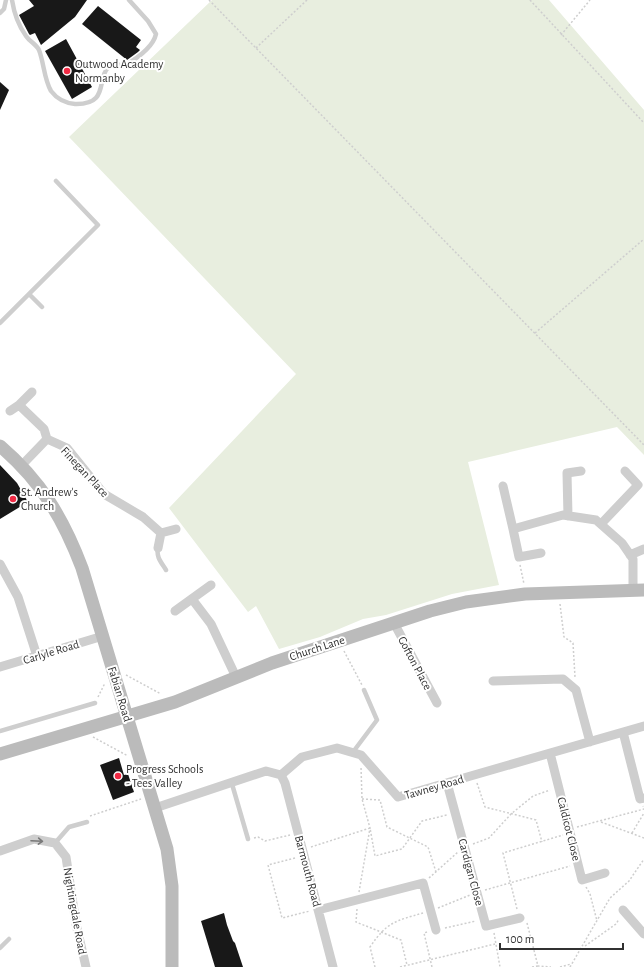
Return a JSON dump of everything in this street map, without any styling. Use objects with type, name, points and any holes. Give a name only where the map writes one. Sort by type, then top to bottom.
[{"type":"street","points":[[10,411],[20,405],[32,392]]},
{"type":"street","points":[[20,405],[44,429],[47,439],[21,466]]},
{"type":"street","name":"Finegan Place","points":[[47,439],[67,448],[104,494],[142,517],[161,534]]},
{"type":"street","name":"Fabian Road","points":[[0,446],[21,466],[53,505],[69,534],[82,568],[167,849],[172,886],[172,967]]},
{"type":"street","points":[[568,516],[567,473],[581,471]]},
{"type":"street","points":[[601,524],[638,485],[625,471]]},
{"type":"street","points":[[503,486],[519,557],[541,553]]},
{"type":"street","points":[[513,529],[563,515],[596,520],[622,544],[633,559],[639,590]]},
{"type":"street","points":[[158,548],[161,534],[176,529]]},
{"type":"street","points":[[630,555],[644,549]]},
{"type":"street","points":[[0,564],[18,597],[37,656]]},
{"type":"street","points":[[175,611],[211,585]]},
{"type":"street","name":"Church Lane","points":[[0,754],[127,717],[195,695],[236,677],[430,611],[466,602],[525,594],[639,590]]},
{"type":"street","points":[[192,599],[211,624],[236,677]]},
{"type":"street","name":"Gofton Place","points":[[394,623],[437,703]]},
{"type":"street","name":"Carlyle Road","points":[[0,667],[103,636]]},
{"type":"street","points":[[493,680],[563,678],[576,690],[590,742]]},
{"type":"street","name":"Tawney Road","points":[[357,754],[398,798],[644,726]]},
{"type":"street","points":[[623,732],[642,798]]},
{"type":"street","points":[[152,802],[232,784],[266,772],[281,775],[302,758],[337,748],[357,754]]},
{"type":"street","name":"Caldicot Close","points":[[550,754],[582,880]]},
{"type":"street","name":"Barmouth Road","points":[[281,775],[285,783],[333,967]]},
{"type":"street","name":"Cardigan Close","points":[[447,784],[486,926],[493,925]]},
{"type":"street","points":[[0,851],[34,839],[55,844]]},
{"type":"street","name":"Nightingdale Road","points":[[55,844],[66,858],[76,924],[86,967]]},
{"type":"street","points":[[582,880],[605,873]]},
{"type":"street","points":[[318,910],[423,883],[436,930]]},
{"type":"street","points":[[623,910],[644,934]]},
{"type":"street","points":[[493,925],[520,918]]},
{"type":"lane","points":[[0,13],[4,9],[6,0]]},
{"type":"lane","points":[[12,0],[14,14],[26,37],[36,45],[39,50],[51,91],[59,99],[69,104],[82,104],[91,101],[100,93],[107,69],[110,65],[116,64],[124,66],[136,58],[155,41],[156,34],[148,21],[129,0]]},
{"type":"lane","points":[[0,323],[98,225],[56,181]]},
{"type":"lane","points":[[29,294],[42,307]]},
{"type":"lane","points":[[158,548],[157,554],[166,570]]},
{"type":"lane","points":[[357,754],[377,720],[364,690]]},
{"type":"lane","points":[[0,731],[95,703]]},
{"type":"lane","points":[[232,784],[248,839]]},
{"type":"lane","points":[[55,844],[69,827],[87,822]]},
{"type":"lane","points":[[0,948],[9,939]]},
{"type":"path","points":[[210,0],[644,445]]},
{"type":"path","points":[[256,48],[307,0]]},
{"type":"path","points":[[530,0],[644,123]]},
{"type":"path","points":[[561,35],[590,0]]},
{"type":"path","points":[[535,334],[644,239]]},
{"type":"path","points":[[519,557],[524,584],[530,583]]},
{"type":"path","points":[[558,592],[564,637],[573,643],[576,690]]},
{"type":"path","points":[[339,641],[364,690]]},
{"type":"path","points":[[357,754],[362,799],[376,856],[402,849],[422,821],[455,814]]},
{"type":"path","points":[[475,775],[485,807],[536,820],[542,842]]},
{"type":"path","points":[[423,883],[464,847],[489,838],[511,814],[533,796],[558,788]]},
{"type":"path","points":[[632,833],[644,811],[642,798]]},
{"type":"path","points":[[362,799],[380,800],[387,827],[428,847],[436,872]]},
{"type":"path","points":[[87,822],[86,817],[152,802]]},
{"type":"path","points":[[538,966],[528,924],[520,918],[503,853],[542,842],[600,821],[644,811]]},
{"type":"path","points":[[600,821],[644,838]]},
{"type":"path","points":[[318,910],[282,918],[268,865],[304,856],[309,854],[308,848],[370,828]]},
{"type":"path","points":[[370,828],[358,900],[356,922],[401,940],[407,965]]},
{"type":"path","points":[[248,839],[258,837],[265,841],[298,833]]},
{"type":"path","points":[[570,967],[583,947],[610,898],[629,881],[644,859]]},
{"type":"path","points":[[375,967],[370,947],[381,931],[396,920],[431,912],[477,893],[577,864]]},
{"type":"path","points":[[582,880],[590,894],[597,921]]},
{"type":"path","points":[[583,947],[616,924],[623,910]]},
{"type":"path","points":[[432,967],[424,932],[484,919]]},
{"type":"path","points":[[493,925],[500,967]]},
{"type":"path","points":[[400,967],[495,944]]},
{"type":"path","points":[[560,967],[572,963]]},
{"type":"path","points":[[532,967],[551,967]]},
{"type":"green space","points":[[212,0],[549,0],[644,110],[644,455],[617,427],[468,462],[499,585],[452,594],[386,615],[363,619],[320,637],[279,649],[256,606],[248,612],[169,508],[296,374],[69,137]]},
{"type":"building","points":[[29,0],[87,0],[75,17],[41,45],[35,33],[29,34],[19,15],[34,6]]},
{"type":"building","points":[[98,6],[141,40],[136,47],[140,50],[127,60],[82,24]]},
{"type":"building","points":[[66,39],[92,87],[72,99],[45,51]]},
{"type":"building","points":[[0,82],[9,90],[0,110]]},
{"type":"building","name":"St. Andrew's Church","points":[[0,465],[17,483],[28,502],[0,519]]},
{"type":"building","points":[[119,758],[124,775],[128,774],[134,792],[113,800],[100,765]]},
{"type":"building","points":[[224,913],[243,967],[215,967],[201,921]]},
{"type":"place","name":"Outwood Academy Normanby","points":[[67,71]]},
{"type":"place","name":"St. Andrew's Church","points":[[13,499]]},
{"type":"place","name":"Progress Schools - Tees Valley","points":[[118,776]]}]
